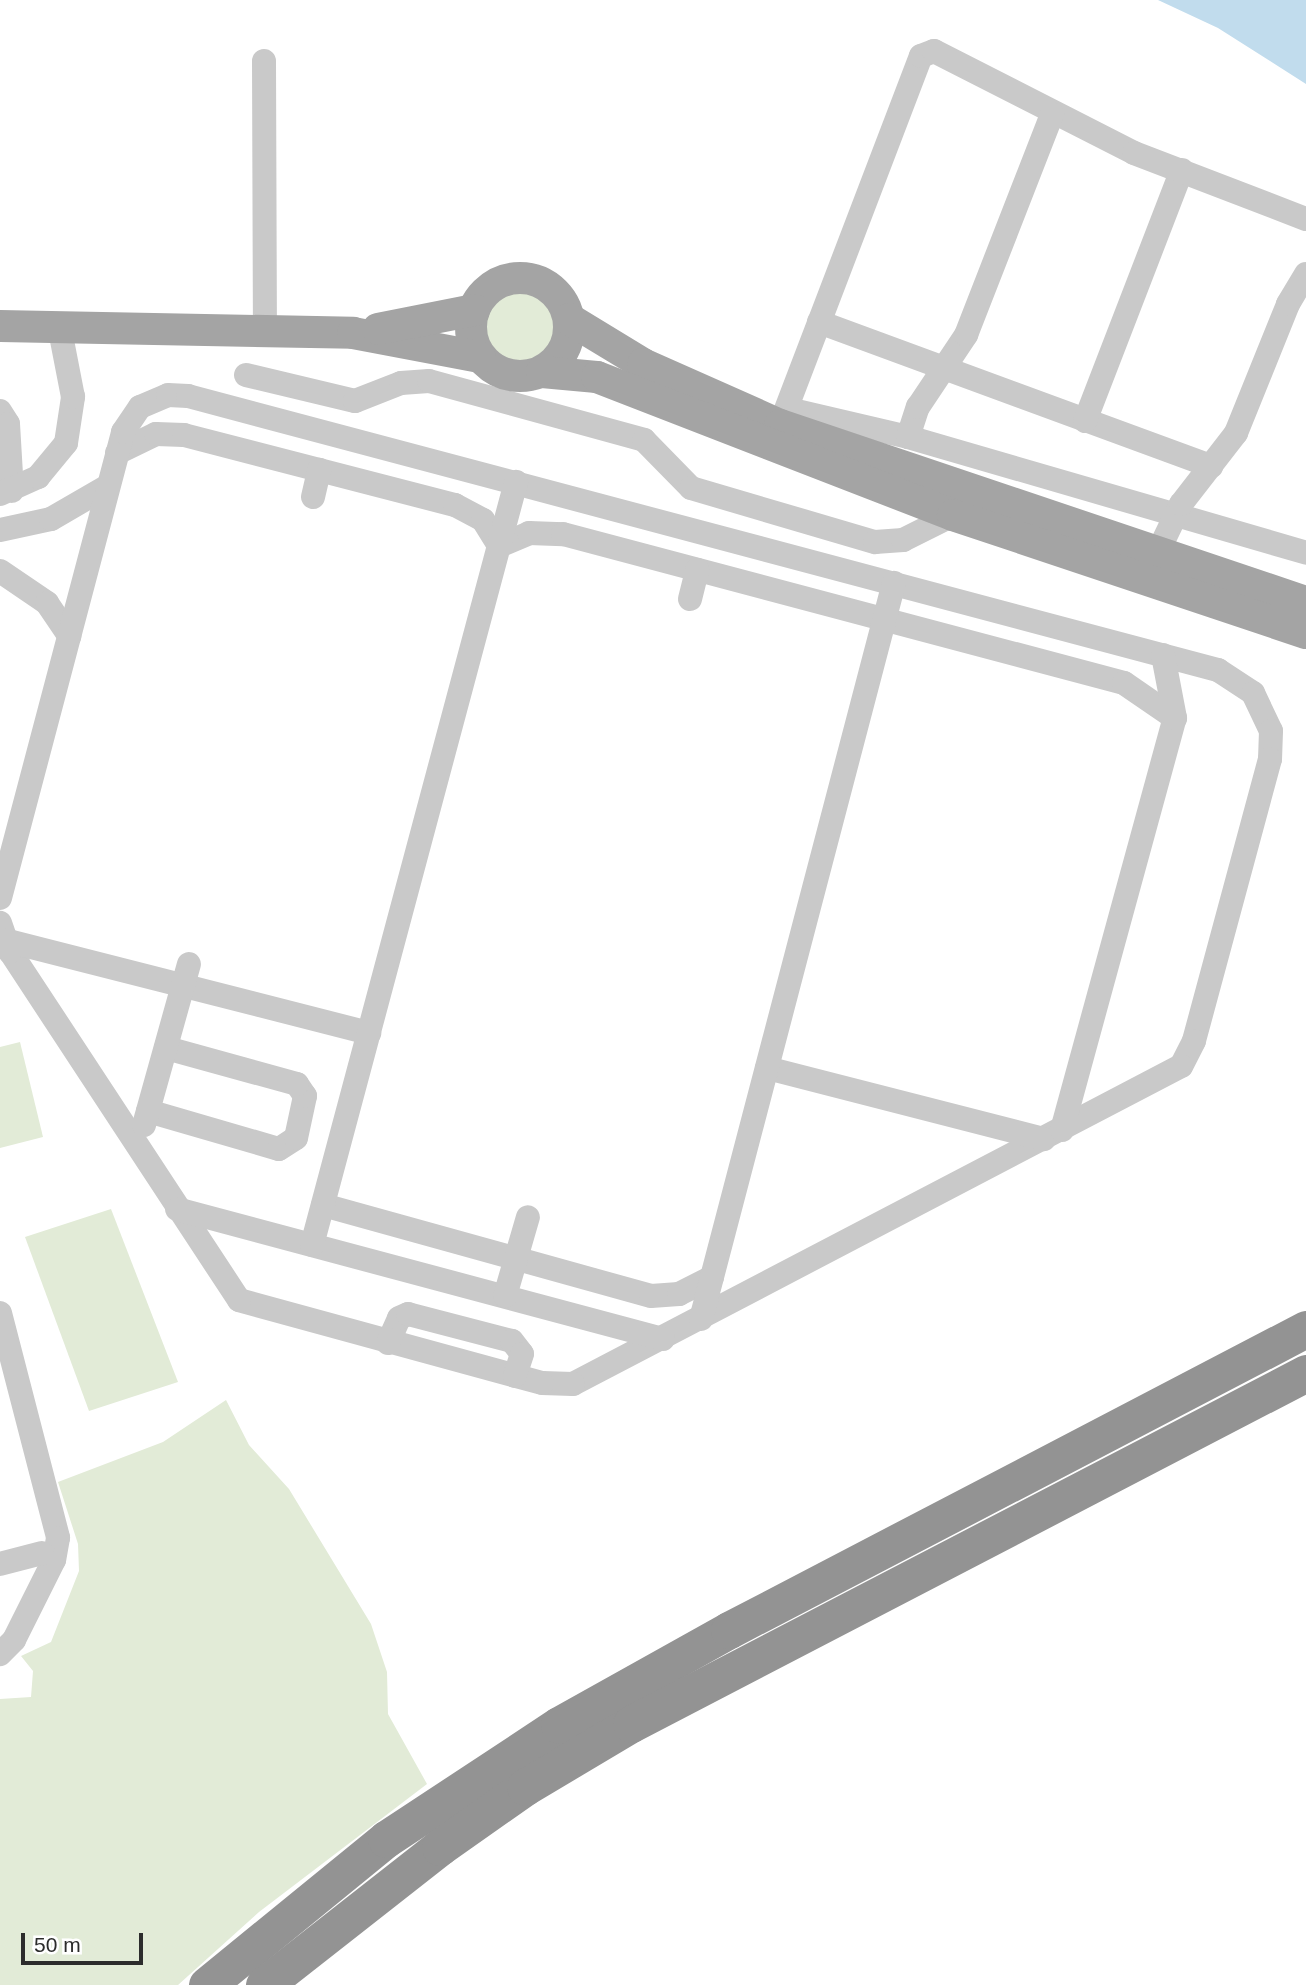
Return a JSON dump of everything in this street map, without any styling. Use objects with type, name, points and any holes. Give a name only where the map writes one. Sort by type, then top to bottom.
[{"type":"highway","points":[[207,1985],[386,1839],[559,1725],[729,1630],[1306,1329]]},
{"type":"highway","points":[[264,1985],[440,1847],[525,1787],[631,1724],[1300,1379]]},
{"type":"main road","points":[[480,357],[471,334],[474,310],[494,285],[525,278],[555,291],[569,319],[567,344],[542,372]]},
{"type":"main road","points":[[353,333],[474,310]]},
{"type":"main road","points":[[569,319],[643,364],[1157,554],[1306,602]]},
{"type":"main road","points":[[0,326],[60,330],[353,333],[480,357],[512,376],[542,372],[597,377],[953,515],[1306,633]]},
{"type":"street","points":[[1306,219],[1052,114],[934,51],[921,56],[784,417],[908,437],[1306,553]]},
{"type":"street","points":[[264,61],[265,332]]},
{"type":"street","points":[[908,437],[918,407],[966,335],[1052,114]]},
{"type":"street","points":[[1085,421],[1182,170]]},
{"type":"street","points":[[1157,554],[1175,517],[1236,433],[1271,340],[1306,274]]},
{"type":"street","points":[[819,322],[1211,466]]},
{"type":"street","points":[[6,493],[44,472],[66,443],[73,397],[60,330]]},
{"type":"street","points":[[247,375],[355,401],[401,383],[429,381],[645,440],[691,488],[875,542],[903,540],[953,515]]},
{"type":"street","points":[[0,898],[127,423],[141,407],[178,395],[516,482],[1224,673],[1253,693],[1267,717],[1270,759],[1191,1050],[1173,1072],[573,1384],[515,1376],[246,1305],[233,1294],[177,1209],[2,932]]},
{"type":"street","points":[[0,411],[8,424],[6,493]]},
{"type":"street","points":[[117,453],[142,438],[170,433],[470,510],[492,532],[499,546]]},
{"type":"street","points":[[313,497],[319,470]]},
{"type":"street","points":[[312,1245],[516,482]]},
{"type":"street","points":[[0,530],[51,519],[108,486]]},
{"type":"street","points":[[499,546],[529,533],[563,534],[1124,683],[1175,718]]},
{"type":"street","points":[[690,599],[697,570]]},
{"type":"street","points":[[0,571],[47,603],[69,636]]},
{"type":"street","points":[[701,1319],[894,583]]},
{"type":"street","points":[[1053,1135],[1175,718],[1163,656]]},
{"type":"street","points":[[2,932],[185,975],[369,1033]]},
{"type":"street","points":[[138,1148],[185,975]]},
{"type":"street","points":[[148,1111],[279,1149],[296,1138],[305,1096],[297,1084],[166,1048]]},
{"type":"street","points":[[767,1068],[1053,1135]]},
{"type":"street","points":[[323,1205],[651,1296],[678,1294],[712,1277]]},
{"type":"street","points":[[177,1209],[663,1339]]},
{"type":"street","points":[[505,1296],[528,1217]]},
{"type":"street","points":[[0,1313],[11,1399],[58,1549],[14,1640],[0,1654]]},
{"type":"street","points":[[388,1343],[399,1318],[408,1314],[512,1340],[522,1350],[515,1376]]},
{"type":"street","points":[[0,1564],[42,1553]]},
{"type":"green space","points":[[520,288],[535,291],[552,305],[559,327],[556,342],[542,359],[520,366],[505,363],[488,349],[481,327],[484,312],[498,295]]},
{"type":"green space","points":[[20,1042],[43,1137],[0,1148],[0,1047]]},
{"type":"green space","points":[[111,1209],[178,1382],[89,1411],[25,1237]]},
{"type":"green space","points":[[226,1400],[249,1445],[289,1489],[371,1624],[387,1672],[388,1714],[427,1784],[259,1912],[178,1985],[0,1985],[0,1699],[31,1697],[33,1671],[21,1656],[51,1642],[79,1571],[78,1544],[58,1482],[163,1442]]},
{"type":"water","points":[[1158,0],[1306,0],[1306,84],[1218,28]]}]
